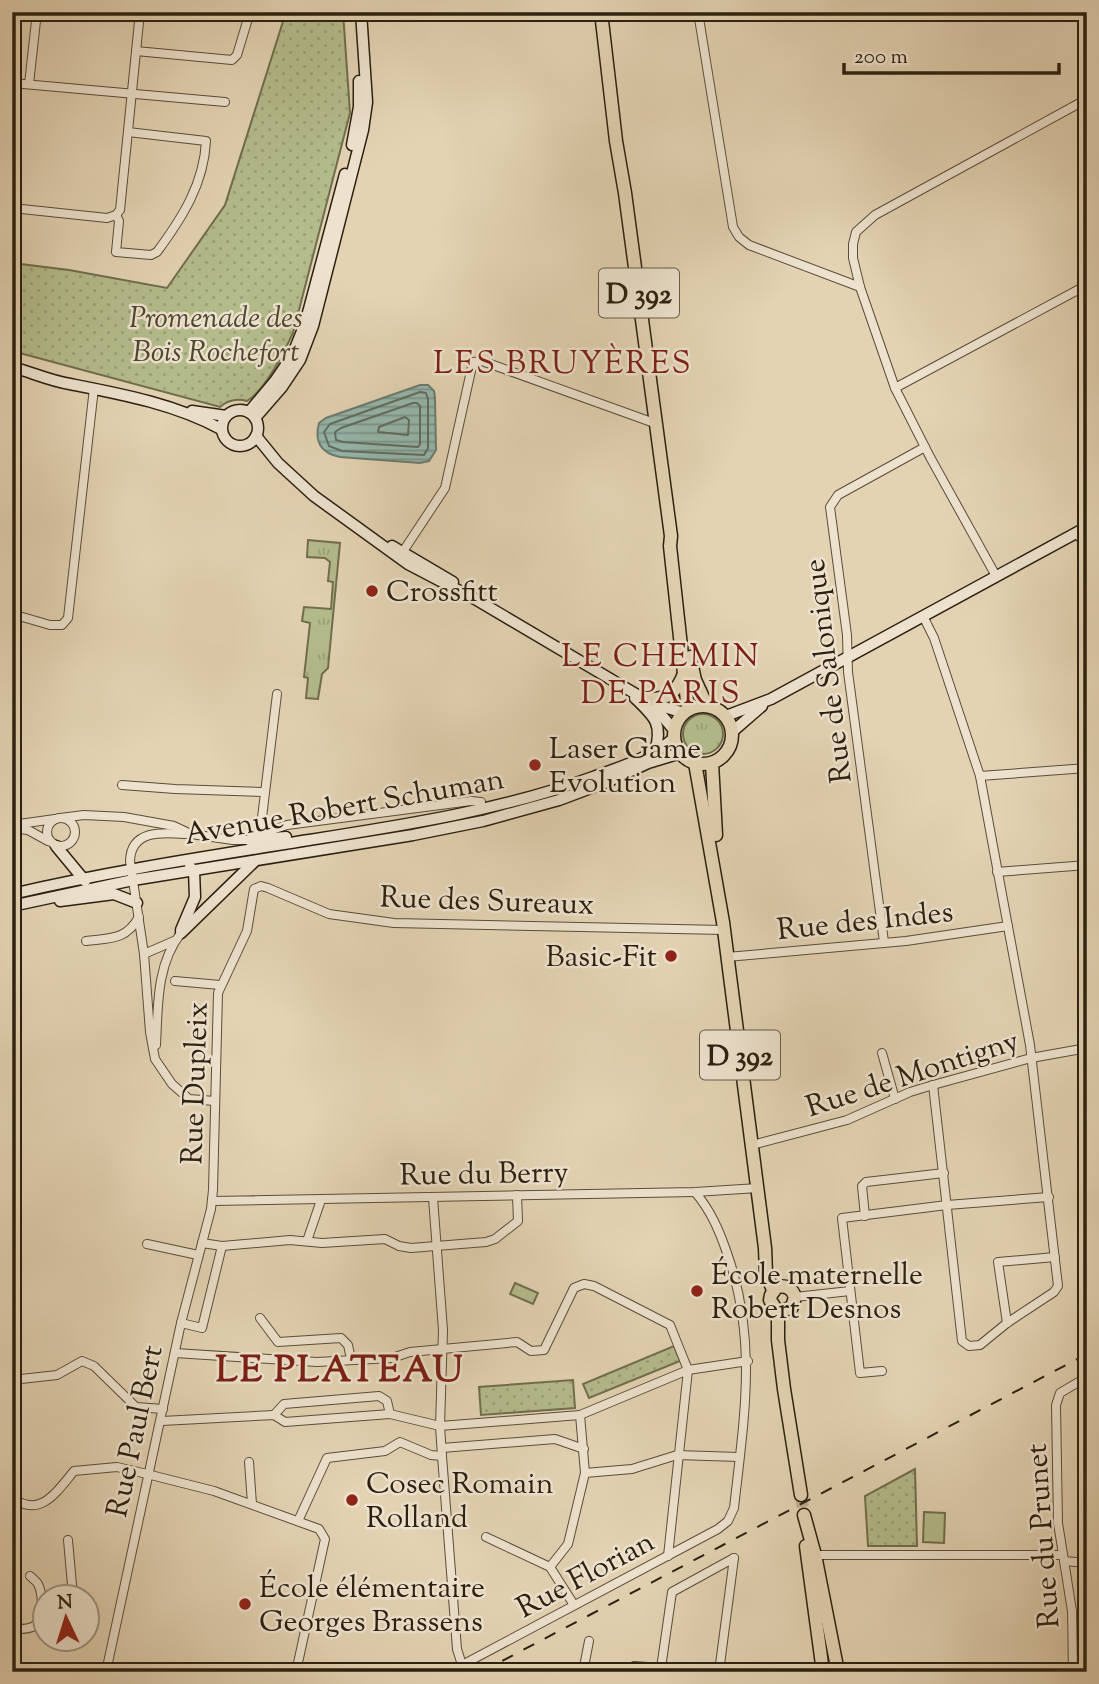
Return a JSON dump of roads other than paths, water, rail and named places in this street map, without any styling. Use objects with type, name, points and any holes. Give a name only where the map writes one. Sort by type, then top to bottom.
[{"type":"main road","points":[[252,415],[292,356],[305,324],[353,141],[359,107],[354,12]]},
{"type":"main road","points":[[252,415],[282,387],[300,360],[313,326],[363,131],[367,102],[361,12]]},
{"type":"main road","name":"D 392","points":[[601,12],[616,141],[671,536],[692,668],[707,706]]},
{"type":"main road","points":[[12,367],[68,384],[148,402],[200,419],[221,429],[225,438],[233,444],[252,440]]},
{"type":"main road","points":[[148,402],[226,416],[237,410],[252,415],[258,426],[252,440]]},
{"type":"main road","points":[[221,429],[226,416]]},
{"type":"main road","points":[[252,440],[314,496],[430,578],[475,599],[649,701],[686,711],[707,706],[714,708],[726,716],[732,732],[729,748],[712,763],[695,763],[681,753],[674,734],[649,701]]},
{"type":"main road","points":[[726,716],[771,699],[1082,530]]},
{"type":"main road","name":"D 392","points":[[671,536],[686,711]]},
{"type":"main road","points":[[649,701],[673,693],[684,674]]},
{"type":"main road","points":[[622,687],[653,716],[659,729],[655,752]]},
{"type":"main road","points":[[732,732],[771,699]]},
{"type":"main road","points":[[674,734],[686,711]]},
{"type":"main road","name":"Avenue Robert Schuman","points":[[12,907],[93,888],[183,860],[376,829],[555,790],[655,752],[674,734]]},
{"type":"main road","name":"Avenue Robert Schuman","points":[[12,894],[81,878],[194,871],[466,825],[559,800],[648,763],[681,753]]},
{"type":"main road","name":"D 392","points":[[695,763],[724,926]]},
{"type":"main road","name":"D 392","points":[[712,763],[727,957],[758,1188],[766,1273],[778,1288]]},
{"type":"main road","points":[[466,825],[480,817],[484,805]]},
{"type":"main road","points":[[249,840],[328,831],[376,829]]},
{"type":"main road","points":[[54,844],[81,878],[93,888]]},
{"type":"main road","points":[[177,937],[195,897],[194,871],[183,860]]},
{"type":"main road","points":[[177,937],[254,861]]},
{"type":"main road","points":[[12,907],[105,895],[119,895],[137,903]]},
{"type":"main road","points":[[782,1310],[792,1307],[795,1297],[791,1289],[778,1288],[770,1300],[782,1310],[783,1376],[801,1495]]},
{"type":"main road","points":[[823,1672],[804,1515],[815,1555],[838,1672]]},
{"type":"street","points":[[29,84],[37,12]]},
{"type":"street","points":[[128,132],[206,141],[205,159],[195,194],[156,252],[151,255],[116,252],[117,218],[140,12]]},
{"type":"street","points":[[136,51],[232,60],[237,55],[250,12]]},
{"type":"street","points":[[698,12],[733,227],[739,237],[749,244],[860,287]]},
{"type":"street","points":[[12,83],[225,103]]},
{"type":"street","points":[[996,576],[895,388],[860,287],[853,258],[853,244],[856,232],[865,222],[1087,99]]},
{"type":"street","points":[[12,208],[117,218]]},
{"type":"street","points":[[895,388],[1087,285]]},
{"type":"street","points":[[401,555],[445,488],[473,362],[482,361],[657,424]]},
{"type":"street","points":[[12,614],[50,625],[62,625],[68,618],[94,388]]},
{"type":"street","name":"Rue de Salonique","points":[[884,942],[848,671],[830,507],[838,495],[925,447]]},
{"type":"street","points":[[1082,530],[1087,551]]},
{"type":"street","points":[[923,616],[934,638],[980,776],[1031,1058],[1055,1257],[1057,1289],[1007,1323],[981,1345],[969,1346],[962,1341],[933,1085]]},
{"type":"street","points":[[260,834],[277,694]]},
{"type":"street","points":[[980,776],[1087,768]]},
{"type":"street","points":[[122,785],[265,792]]},
{"type":"street","points":[[215,1101],[189,1099],[172,1084],[155,1059],[132,874],[131,851],[142,838],[162,832],[249,840],[287,825],[471,801],[484,805]]},
{"type":"street","points":[[12,826],[84,815],[124,817],[174,826],[191,834]]},
{"type":"street","points":[[12,826],[65,846],[75,837],[72,823],[57,819]]},
{"type":"street","points":[[54,844],[47,830],[57,819]]},
{"type":"street","points":[[997,872],[1087,865]]},
{"type":"street","name":"Rue des Sureaux","points":[[254,889],[261,886],[268,888],[329,914],[394,923],[724,926]]},
{"type":"street","name":"Rue Dupleix","points":[[212,1201],[218,993],[247,931],[254,889]]},
{"type":"street","points":[[86,941],[124,935],[132,930],[139,916]]},
{"type":"street","name":"Rue des Indes","points":[[727,957],[884,942],[1008,926]]},
{"type":"street","points":[[144,954],[177,937]]},
{"type":"street","points":[[155,1059],[160,982],[164,960],[177,937]]},
{"type":"street","points":[[175,981],[220,985]]},
{"type":"street","name":"Rue de Montigny","points":[[752,1145],[847,1120],[895,1098],[933,1085],[1031,1058],[1087,1048]]},
{"type":"street","points":[[882,1053],[895,1098]]},
{"type":"street","points":[[865,1216],[862,1186],[866,1182],[944,1172]]},
{"type":"street","name":"Rue du Berry","points":[[212,1201],[695,1192],[758,1188]]},
{"type":"street","points":[[585,1473],[632,1469],[677,1455],[739,1457],[748,1361],[745,1323],[738,1284],[715,1220],[695,1192]]},
{"type":"street","points":[[202,1243],[222,1246],[290,1240],[322,1243],[384,1239],[405,1247],[465,1243],[495,1238],[519,1221],[517,1195]]},
{"type":"street","points":[[882,1371],[860,1373],[842,1218],[947,1205],[1049,1197]]},
{"type":"street","points":[[433,1198],[442,1349],[440,1426],[457,1649],[462,1665]]},
{"type":"street","points":[[307,1241],[320,1200]]},
{"type":"street","name":"Rue Paul Bert","points":[[106,1672],[148,1474],[162,1421],[181,1322],[212,1201]]},
{"type":"street","points":[[147,1244],[198,1255]]},
{"type":"street","points":[[181,1322],[202,1328],[222,1246]]},
{"type":"street","points":[[1007,1323],[998,1262],[1055,1257]]},
{"type":"street","points":[[175,1353],[317,1362],[396,1357],[403,1353],[517,1342],[531,1351],[544,1350],[574,1289],[583,1284],[594,1286],[670,1325],[688,1370],[668,1556]]},
{"type":"street","points":[[795,1297],[850,1290]]},
{"type":"street","points":[[260,1318],[278,1342],[341,1338],[348,1345],[351,1359]]},
{"type":"street","points":[[12,1380],[57,1376],[82,1361],[94,1366],[136,1407],[163,1409]]},
{"type":"street","points":[[162,1421],[274,1415],[285,1422],[390,1414],[440,1426],[580,1415],[688,1370],[748,1361]]},
{"type":"street","name":"Rue du Prunet","points":[[1073,1672],[1072,1611],[1058,1524],[1056,1405],[1058,1396],[1087,1377]]},
{"type":"street","points":[[274,1415],[284,1404],[379,1396],[387,1401],[390,1414]]},
{"type":"street","points":[[550,1567],[568,1544],[585,1473],[580,1415]]},
{"type":"street","points":[[298,1521],[327,1458],[385,1451],[400,1442],[431,1455],[555,1439],[584,1449]]},
{"type":"street","name":"Rue Florian","points":[[449,1672],[718,1530],[728,1521],[734,1508],[739,1457]]},
{"type":"street","points":[[249,1462],[252,1504]]},
{"type":"street","points":[[12,1497],[26,1505],[42,1503],[53,1496],[74,1471],[117,1467],[214,1491],[322,1531],[325,1539],[296,1672]]},
{"type":"street","points":[[486,1536],[550,1567],[574,1605]]},
{"type":"street","points":[[68,1540],[72,1582]]},
{"type":"street","points":[[815,1555],[1064,1558],[1087,1563]]},
{"type":"street","points":[[635,1666],[661,1668],[672,1592],[734,1558],[719,1672]]},
{"type":"street","points":[[30,1576],[37,1582]]},
{"type":"street","points":[[12,1629],[32,1627]]},
{"type":"street","points":[[583,1672],[589,1641]]},
{"type":"water","points":[[420,385],[428,385],[434,391],[435,398],[436,450],[429,461],[420,463],[340,457],[328,453],[320,446],[319,423],[326,418]]},
{"type":"tunnel","points":[[801,1495],[804,1515]]},
{"type":"railway","points":[[481,1672],[1087,1354]]},
{"type":"place","name":"Crossfitt","points":[[372,591]]},
{"type":"place","name":"Laser Game Evolution","points":[[535,765]]},
{"type":"place","name":"Basic-Fit","points":[[671,956]]},
{"type":"place","name":"École maternelle Robert Desnos","points":[[697,1291]]},
{"type":"place","name":"Cosec Romain Rolland","points":[[352,1500]]},
{"type":"place","name":"École élémentaire Georges Brassens","points":[[245,1604]]},
{"type":"district","name":"LES BRUYÈRES","points":[[563,362]]},
{"type":"district","name":"LE CHEMIN DE PARIS","points":[[661,674]]},
{"type":"district","name":"LE PLATEAU","points":[[340,1368]]},
{"type":"park label","name":"Promenade des Bois Rochefort","points":[[216,334]]}]
